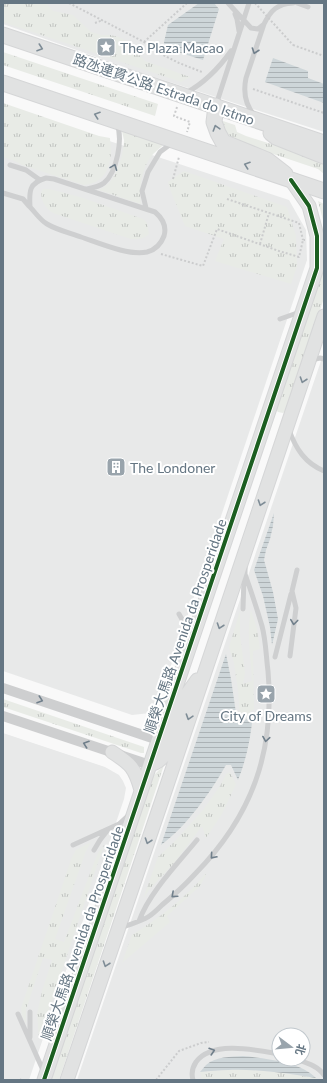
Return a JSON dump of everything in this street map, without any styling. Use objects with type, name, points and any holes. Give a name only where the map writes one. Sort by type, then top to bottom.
[{"type":"main road","name":"路氹連貫公路 Estrada do Istmo","points":[[4,35],[324,143]]},
{"type":"main road","points":[[3,83],[324,191]]},
{"type":"main road","points":[[216,106],[214,122],[223,142],[268,160],[292,180]]},
{"type":"main road","points":[[259,121],[276,138],[324,156]]},
{"type":"street","name":"順榮大馬路 Avenida da Prosperidade","points":[[43,1080],[317,268],[317,239],[309,206],[292,180]]},
{"type":"street","points":[[67,1080],[324,316]]},
{"type":"street","points":[[266,418],[287,426]]},
{"type":"street","points":[[3,716],[150,765],[161,760],[165,754],[182,701],[206,667]]},
{"type":"street","points":[[3,688],[158,740]]},
{"type":"street","points":[[112,752],[128,762],[138,777],[141,790]]},
{"type":"lane","points":[[216,106],[249,3]]},
{"type":"lane","points":[[272,11],[273,3]]},
{"type":"lane","points":[[259,121],[249,109],[245,98],[244,86],[246,78],[264,24],[272,11],[284,3],[293,3]]},
{"type":"lane","points":[[297,3],[308,7]]},
{"type":"lane","points":[[229,4],[251,28],[258,29],[264,24]]},
{"type":"lane","points":[[229,4],[237,19],[239,34]]},
{"type":"lane","points":[[181,95],[193,89],[211,75],[235,46]]},
{"type":"lane","points":[[85,189],[95,188],[104,183],[111,174],[118,155],[119,144],[118,131],[115,121]]},
{"type":"lane","points":[[146,208],[142,191],[148,172],[155,158],[160,152],[175,141]]},
{"type":"lane","points":[[10,165],[26,170],[40,180]]},
{"type":"lane","points":[[3,193],[23,199],[30,207],[46,223],[67,232],[117,249],[134,252],[151,251],[155,249],[162,241],[164,234],[164,225],[161,218],[155,212],[54,179],[46,178],[34,184],[29,194],[30,207]]},
{"type":"lane","points":[[280,319],[303,311]]},
{"type":"lane","points":[[314,346],[324,358]]},
{"type":"lane","points":[[309,361],[324,358]]},
{"type":"lane","points":[[287,426],[298,450],[311,464],[324,471]]},
{"type":"lane","points":[[242,609],[248,541]]},
{"type":"lane","points":[[275,657],[297,570]]},
{"type":"lane","points":[[118,928],[149,916],[202,868],[220,847],[236,822],[250,796],[259,774],[264,755],[268,724],[269,697],[267,658],[262,627],[245,574]]},
{"type":"lane","points":[[290,656],[296,608],[292,591]]},
{"type":"lane","points":[[179,614],[192,638]]},
{"type":"lane","points":[[73,845],[119,824],[129,816],[137,803]]},
{"type":"lane","points":[[94,850],[108,830]]},
{"type":"lane","points":[[139,921],[142,911],[159,887],[197,840]]},
{"type":"lane","points":[[30,1012],[30,1040]]},
{"type":"lane","points":[[18,1014],[43,1070],[43,1080]]},
{"type":"lane","points":[[192,1080],[191,1073],[193,1066],[199,1058],[211,1051],[229,1048],[271,1052]]},
{"type":"lane","points":[[311,1064],[324,1069]]},
{"type":"lane","points":[[311,1064],[318,1068],[324,1075]]},
{"type":"path","points":[[69,3],[144,42],[159,53],[195,70],[211,75]]},
{"type":"path","points":[[255,3],[293,45],[324,56]]},
{"type":"path","points":[[144,42],[185,4]]},
{"type":"path","points":[[95,23],[103,20]]},
{"type":"path","points":[[244,86],[324,113]]},
{"type":"path","points":[[151,251],[203,266],[217,229],[299,256],[303,240],[299,223],[227,199]]},
{"type":"path","points":[[260,244],[269,214]]},
{"type":"path","points":[[303,240],[317,239]]},
{"type":"shaded area","points":[[3,3],[324,3],[324,132],[136,71],[3,24]]},
{"type":"shaded area","points":[[199,3],[214,3],[219,9],[203,60],[165,48],[164,42],[168,25]]},
{"type":"shaded area","points":[[273,58],[308,71],[308,78],[324,84],[324,103],[265,82]]},
{"type":"shaded area","name":"The Londoner","points":[[3,106],[289,200],[306,230],[307,260],[161,695],[150,713],[132,715],[3,671]]},
{"type":"shaded area","name":"City of Dreams","points":[[324,352],[324,1080],[77,1080]]},
{"type":"shaded area","points":[[274,513],[273,526],[264,560],[273,592],[278,619],[272,645],[270,627],[263,596],[254,570]]},
{"type":"shaded area","points":[[226,654],[237,720],[242,723],[253,713],[248,747],[241,772],[238,780],[231,765],[226,765],[213,787],[189,819],[161,845]]},
{"type":"shaded area","points":[[3,733],[105,767],[119,775],[126,788],[124,799],[29,1080],[3,1080]]},
{"type":"shaded area","points":[[243,1056],[271,1060],[271,1067],[299,1067],[316,1078],[250,1070],[200,1072],[210,1062],[224,1058]]},
{"type":"green space","points":[[3,3],[46,3],[53,11],[73,15],[91,32],[119,37],[128,42],[145,61],[190,77],[181,82],[3,22]]},
{"type":"green space","points":[[3,52],[158,104],[155,116],[3,65]]},
{"type":"green space","points":[[3,103],[99,136],[110,138],[111,151],[109,164],[105,174],[97,181],[84,185],[22,165],[3,157]]},
{"type":"green space","points":[[220,120],[235,125],[237,132],[246,136],[324,161],[324,174],[318,169],[235,141],[225,134]]},
{"type":"green space","points":[[121,127],[166,143],[157,150],[147,163],[140,187],[141,204],[99,190],[108,184],[112,179],[120,163],[124,140]]},
{"type":"green space","points":[[184,171],[287,207],[296,236],[297,266],[291,284],[215,261],[224,239],[185,226],[171,192],[168,182]]},
{"type":"green space","points":[[43,189],[49,189],[80,197],[143,219],[147,223],[149,234],[143,238],[131,239],[53,213],[43,202],[41,193]]},
{"type":"green space","points":[[318,201],[324,204],[324,224]]},
{"type":"green space","points":[[324,263],[324,298],[286,411],[283,413],[278,412],[276,410]]},
{"type":"green space","points":[[251,610],[257,629],[260,649],[253,651],[254,709],[243,718],[240,717],[234,663],[229,647],[240,611],[240,635],[245,673],[243,684],[252,681],[249,637]]},
{"type":"green space","points":[[3,699],[144,747],[144,753],[3,707]]},
{"type":"green space","points":[[164,765],[59,1080],[50,1080],[152,779]]},
{"type":"green space","points":[[230,772],[236,784],[222,814],[206,838],[202,826],[175,862],[149,890],[143,899],[158,857],[203,810],[220,786],[226,774]]},
{"type":"green space","points":[[91,842],[86,851],[55,939],[64,942],[95,860],[104,845],[39,1039],[37,1014],[42,991],[52,960],[43,958],[26,1010],[26,1023],[22,1016],[21,1008],[72,857],[76,850]]},
{"type":"green space","points":[[206,873],[200,886],[167,916],[170,922],[122,963],[132,935],[172,907],[190,891]]},
{"type":"green space","points":[[240,1069],[283,1073],[316,1078],[317,1080],[202,1080],[200,1072]]},
{"type":"cycle path","points":[[44,1080],[317,268],[317,236],[309,206],[291,180]]},
{"type":"place","name":"The Plaza Macao","points":[[106,47]]},
{"type":"place","name":"The Londoner","points":[[116,467]]},
{"type":"place","name":"City of Dreams","points":[[266,694]]}]
